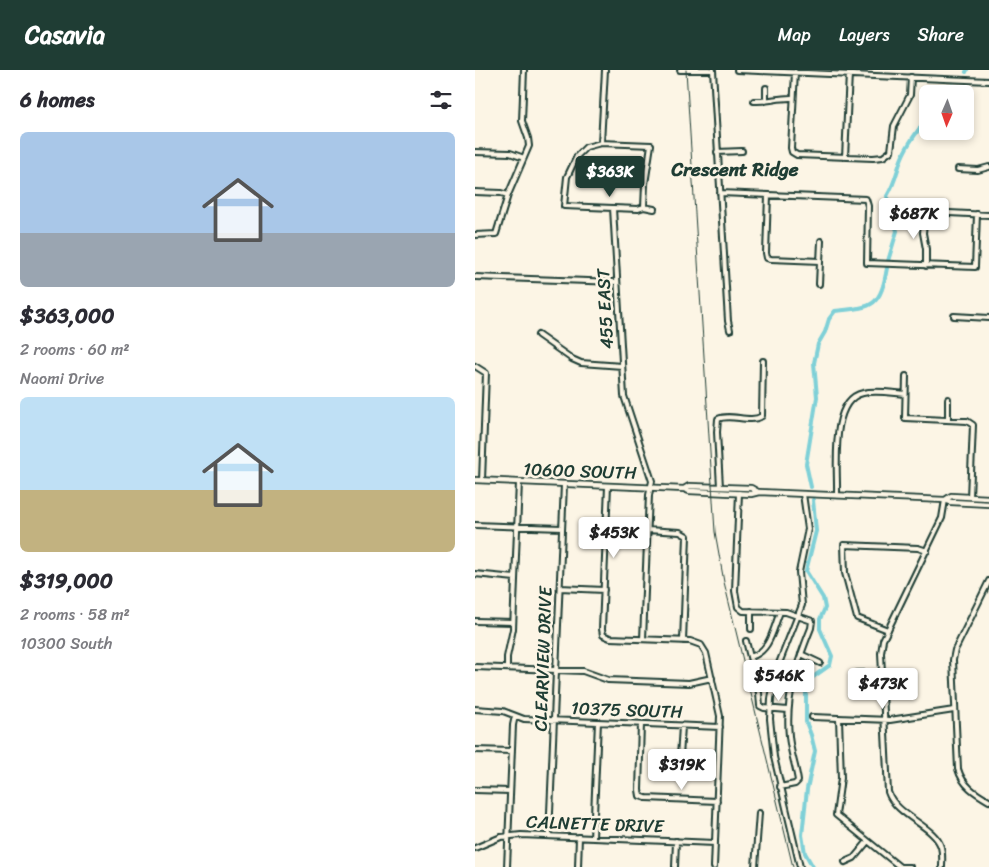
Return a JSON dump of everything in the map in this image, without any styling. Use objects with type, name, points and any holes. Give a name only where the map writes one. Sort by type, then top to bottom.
[{"type":"main road","name":"10600 SOUTH","points":[[475,480],[650,487],[751,494],[758,492],[945,500],[989,504]]},
{"type":"main road","name":"10600 SOUTH","points":[[684,489],[689,486],[751,488],[758,492]]},
{"type":"main road","name":"10600 SOUTH","points":[[945,500],[951,496],[989,498]]},
{"type":"street","points":[[475,234],[496,234],[508,195],[529,142],[522,121],[524,70]]},
{"type":"street","points":[[601,143],[605,70]]},
{"type":"street","points":[[680,70],[711,70],[730,330]]},
{"type":"street","points":[[739,70],[989,80]]},
{"type":"street","points":[[887,70],[887,76]]},
{"type":"street","points":[[795,72],[791,148],[792,152],[797,155],[877,158],[886,156],[891,149],[895,122],[910,95],[911,77]]},
{"type":"street","points":[[845,157],[849,74]]},
{"type":"street","points":[[766,88],[766,101]]},
{"type":"street","points":[[754,101],[793,98]]},
{"type":"street","points":[[644,207],[645,184],[651,145],[601,143],[586,147],[577,156],[567,177],[564,206],[638,209],[644,207],[654,209]]},
{"type":"street","points":[[717,152],[742,151]]},
{"type":"street","points":[[475,152],[510,153],[524,158]]},
{"type":"street","points":[[958,169],[979,170],[989,167]]},
{"type":"street","points":[[475,192],[508,195]]},
{"type":"street","points":[[720,193],[866,199],[869,206],[867,263],[975,268],[977,214]]},
{"type":"street","points":[[768,195],[767,258],[820,261]]},
{"type":"street","name":"455 EAST","points":[[613,208],[622,366],[627,408],[651,477],[643,639]]},
{"type":"street","points":[[926,266],[927,249],[923,233],[925,213],[989,215]]},
{"type":"street","points":[[819,284],[821,240]]},
{"type":"street","points":[[475,276],[617,282]]},
{"type":"street","points":[[953,316],[989,318]]},
{"type":"street","points":[[538,335],[572,359],[581,363],[622,366]]},
{"type":"street","points":[[720,487],[717,419],[729,417],[760,418],[762,416],[763,361]]},
{"type":"street","points":[[475,366],[486,373],[482,480]]},
{"type":"street","points":[[906,376],[905,418],[969,422],[973,425],[970,497]]},
{"type":"street","points":[[837,495],[839,428],[844,408],[855,396],[864,392],[905,394]]},
{"type":"street","points":[[948,399],[948,420]]},
{"type":"street","points":[[507,668],[513,622],[519,482]]},
{"type":"street","name":"CLEARVIEW DRIVE","points":[[549,836],[564,484]]},
{"type":"street","points":[[608,486],[603,590],[603,635],[610,638],[694,642],[703,647],[712,678],[720,709],[714,867]]},
{"type":"street","points":[[739,493],[736,599],[740,609],[780,612],[812,621],[791,685],[788,710],[789,743],[798,780],[796,784],[780,787]]},
{"type":"street","points":[[800,867],[772,748],[770,708],[777,671],[802,601],[799,572],[808,529],[803,494]]},
{"type":"street","points":[[942,867],[942,852],[937,839],[897,806],[889,795],[882,646],[943,518],[945,500]]},
{"type":"street","points":[[475,525],[562,528]]},
{"type":"street","points":[[647,530],[680,532],[685,534],[687,538],[683,641]]},
{"type":"street","points":[[888,630],[857,618],[845,573],[844,545],[918,548],[927,551]]},
{"type":"street","points":[[475,574],[515,578]]},
{"type":"street","points":[[989,581],[953,656],[952,667],[959,773],[968,788],[989,801]]},
{"type":"street","points":[[560,588],[603,590]]},
{"type":"street","points":[[751,611],[751,629]]},
{"type":"street","points":[[750,657],[759,654],[765,648],[780,612]]},
{"type":"street","points":[[475,620],[513,622]]},
{"type":"street","points":[[746,641],[759,693],[760,705],[763,708],[788,710]]},
{"type":"street","points":[[801,654],[820,662]]},
{"type":"street","points":[[475,667],[579,671],[608,680],[689,683],[712,678]]},
{"type":"street","points":[[858,673],[882,673]]},
{"type":"street","name":"10375 SOUTH","points":[[475,709],[503,711],[524,719],[720,728]]},
{"type":"street","points":[[812,717],[884,720],[954,710]]},
{"type":"street","points":[[507,867],[513,725],[515,716]]},
{"type":"street","points":[[839,718],[841,778],[836,815],[900,867],[910,867]]},
{"type":"street","points":[[593,838],[598,722]]},
{"type":"street","points":[[641,724],[640,796],[646,798],[717,802]]},
{"type":"street","points":[[680,757],[682,726]]},
{"type":"street","points":[[475,750],[512,751]]},
{"type":"street","points":[[475,790],[510,791]]},
{"type":"street","points":[[755,867],[759,813]]},
{"type":"street","name":"CALNETTE DRIVE","points":[[475,848],[508,836],[715,843]]},
{"type":"street","points":[[578,867],[579,837]]},
{"type":"street","points":[[675,867],[676,841]]},
{"type":"street","points":[[845,862],[854,858],[868,841]]},
{"type":"waterway","points":[[888,261],[897,231],[887,196],[905,151],[919,130]]},
{"type":"waterway","points":[[811,487],[806,464],[817,397],[814,363],[818,344],[825,332],[829,319],[835,311],[858,308],[873,303],[881,291],[887,268]]},
{"type":"waterway","points":[[813,500],[816,531],[806,571],[823,598],[825,608],[820,619],[820,629],[832,656],[830,665],[806,682],[806,722],[815,751],[807,789],[802,835],[805,853],[813,867]]},
{"type":"tram line","points":[[686,70],[715,532],[724,582],[793,867]]},
{"type":"district","name":"Crescent Ridge","points":[[735,169]]}]
